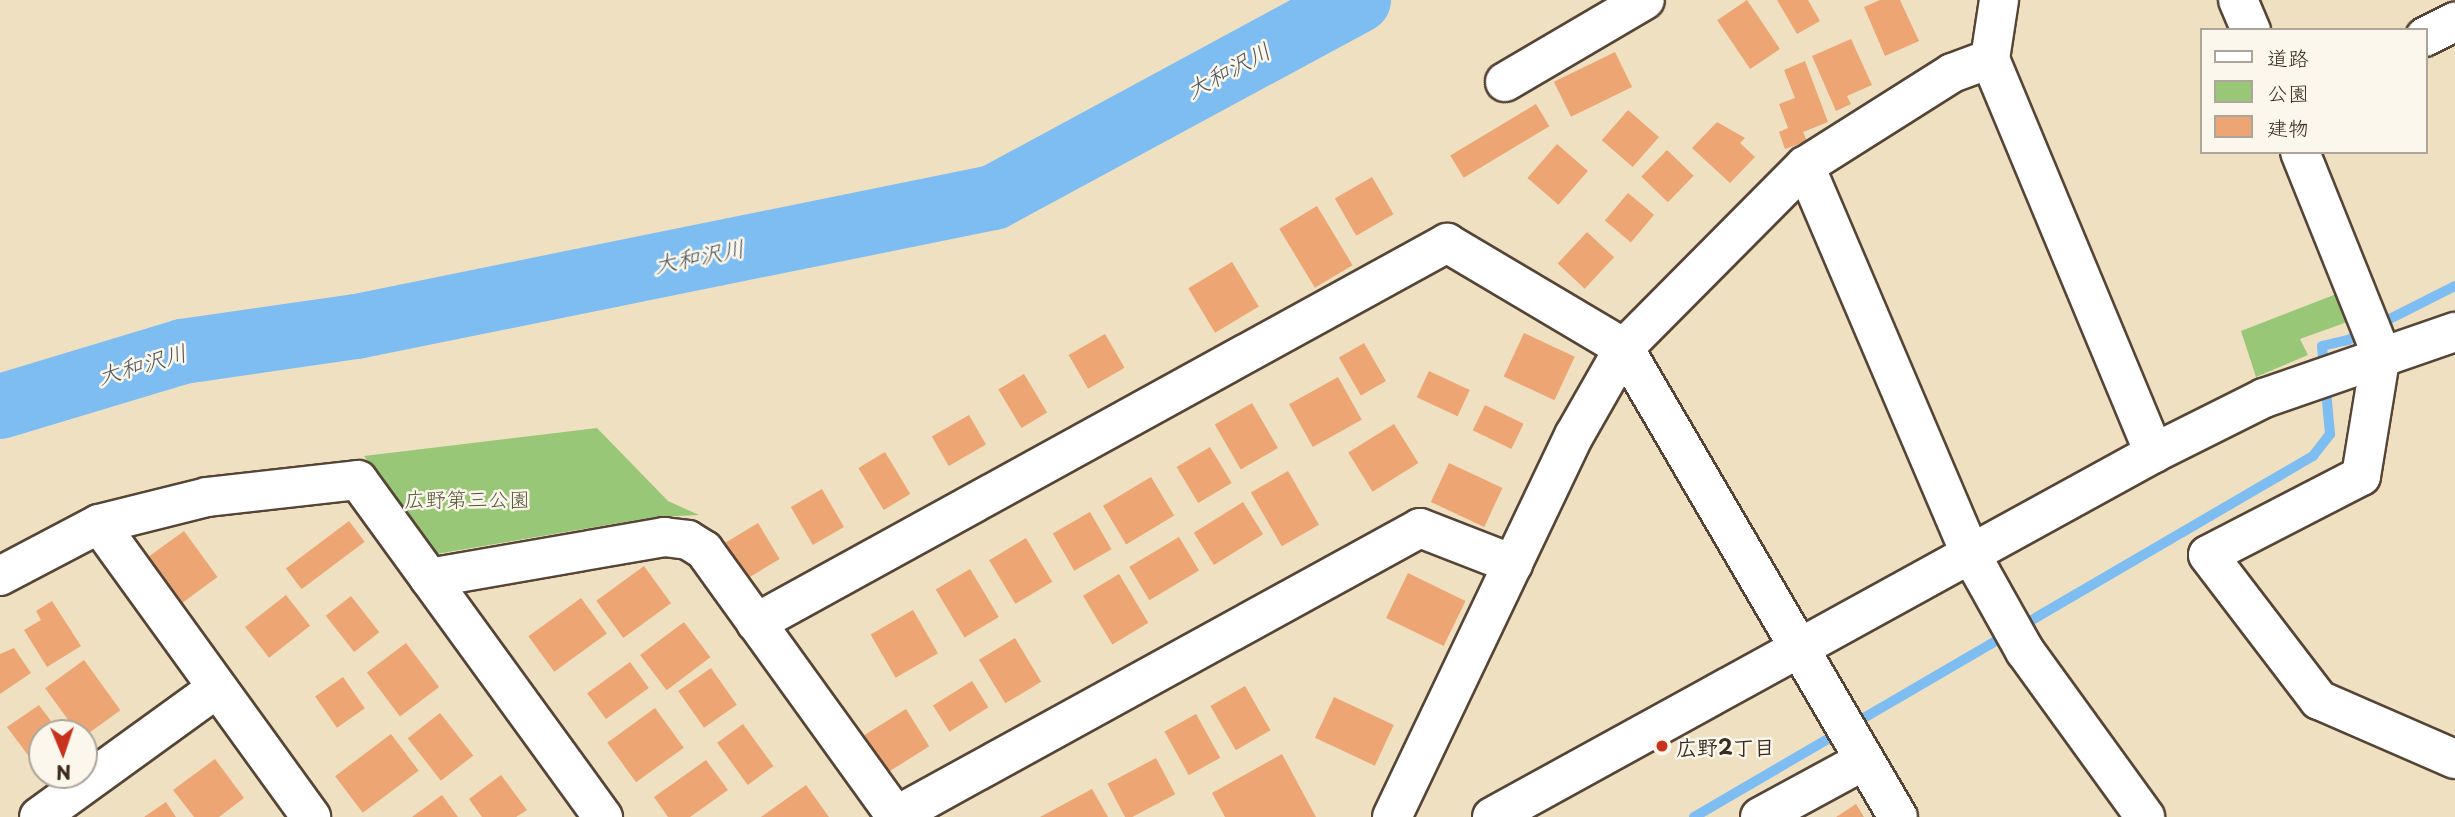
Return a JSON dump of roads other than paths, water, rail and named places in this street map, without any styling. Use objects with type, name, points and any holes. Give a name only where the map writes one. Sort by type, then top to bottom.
[{"type":"street","points":[[1505,82],[1645,0]]},
{"type":"street","points":[[1999,0],[1990,59],[2154,453]]},
{"type":"street","points":[[2238,0],[2249,28]]},
{"type":"street","points":[[1392,817],[1513,564],[1624,348],[1805,166],[1895,106],[1990,59]]},
{"type":"street","points":[[2301,154],[2381,354],[2361,476],[2208,555],[2319,700],[2455,759]]},
{"type":"street","points":[[1805,166],[1969,551],[2025,651],[2145,817]]},
{"type":"street","points":[[756,623],[1447,243],[1624,348],[1898,817]]},
{"type":"street","points":[[1492,817],[1800,652],[1969,551],[2154,453],[2264,398],[2381,354],[2455,332]]},
{"type":"street","points":[[0,576],[99,524],[207,496],[358,481],[603,817]]},
{"type":"street","points":[[99,524],[311,817]]},
{"type":"street","points":[[429,578],[664,537],[688,540],[704,550],[895,816],[1420,528],[1513,564]]},
{"type":"street","points":[[39,817],[217,688]]},
{"type":"street","points":[[1760,817],[1866,760]]},
{"type":"waterway","name":"大和沢川","points":[[0,406],[182,351],[356,326],[993,197],[1358,0]]},
{"type":"waterway","points":[[1694,817],[2313,456],[2330,434],[2322,346],[2348,340],[2455,286]]},
{"type":"place","name":"広野2丁目","points":[[1662,746]]},
{"type":"park label","name":"広野第三公園","points":[[467,498]]}]
